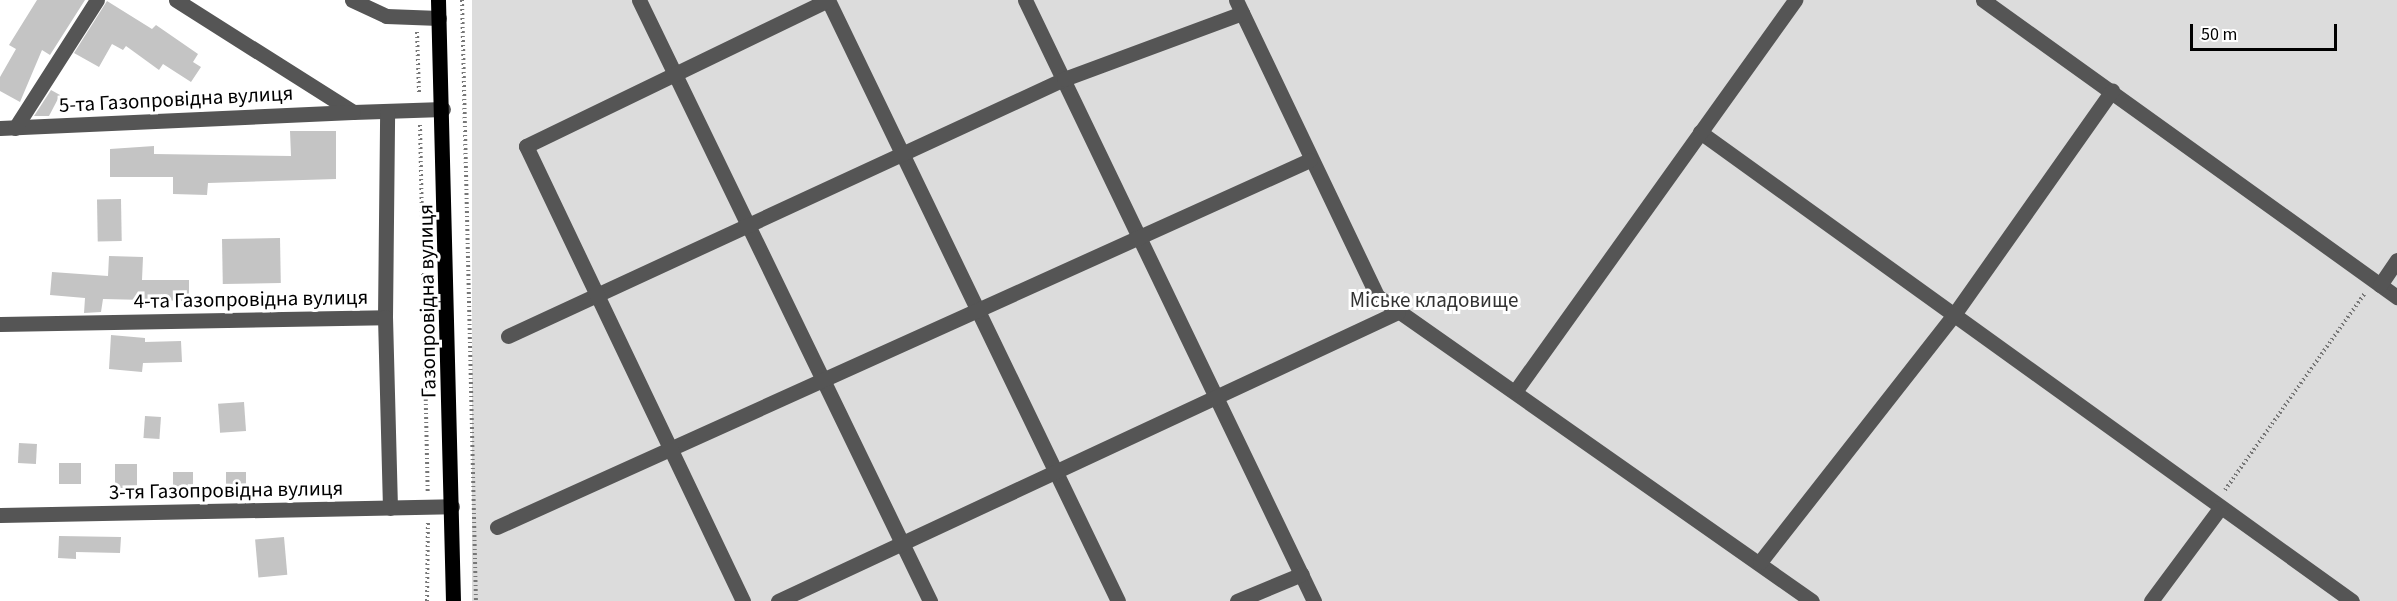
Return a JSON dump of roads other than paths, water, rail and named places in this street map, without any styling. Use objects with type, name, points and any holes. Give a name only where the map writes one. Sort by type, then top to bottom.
[{"type":"main road","name":"Газопровідна вулиця","points":[[438,0],[443,109],[453,601]]},
{"type":"street","points":[[8,128],[96,0]]},
{"type":"street","points":[[176,0],[353,112]]},
{"type":"street","points":[[352,0],[386,16],[439,18]]},
{"type":"street","points":[[639,0],[747,230],[903,542],[930,601]]},
{"type":"street","points":[[743,601],[669,453],[526,146],[828,0],[905,154],[1118,601]]},
{"type":"street","points":[[1025,0],[1137,239],[1314,601]]},
{"type":"street","points":[[1516,390],[1796,0]]},
{"type":"street","points":[[1983,0],[2397,297]]},
{"type":"street","points":[[508,336],[747,230],[1064,79],[1239,7],[1310,160],[1377,296],[1516,390],[1812,601]]},
{"type":"street","points":[[1760,562],[1953,316],[2112,91]]},
{"type":"street","name":"5-та Газопровідна вулиця","points":[[8,128],[443,109]]},
{"type":"street","points":[[385,317],[387,112]]},
{"type":"street","points":[[1700,132],[2352,601]]},
{"type":"street","points":[[497,527],[669,453],[1310,160]]},
{"type":"street","points":[[2380,285],[2397,260]]},
{"type":"street","points":[[778,601],[1057,473],[1398,312]]},
{"type":"street","name":"4-та Газопровідна вулиця","points":[[0,324],[385,317],[390,508]]},
{"type":"street","name":"3-тя Газопровідна вулиця","points":[[0,515],[452,506]]},
{"type":"street","points":[[2151,601],[2220,508]]},
{"type":"street","points":[[1237,601],[1302,574]]},
{"type":"park label","name":"Міське кладовище","points":[[1434,300]]}]
